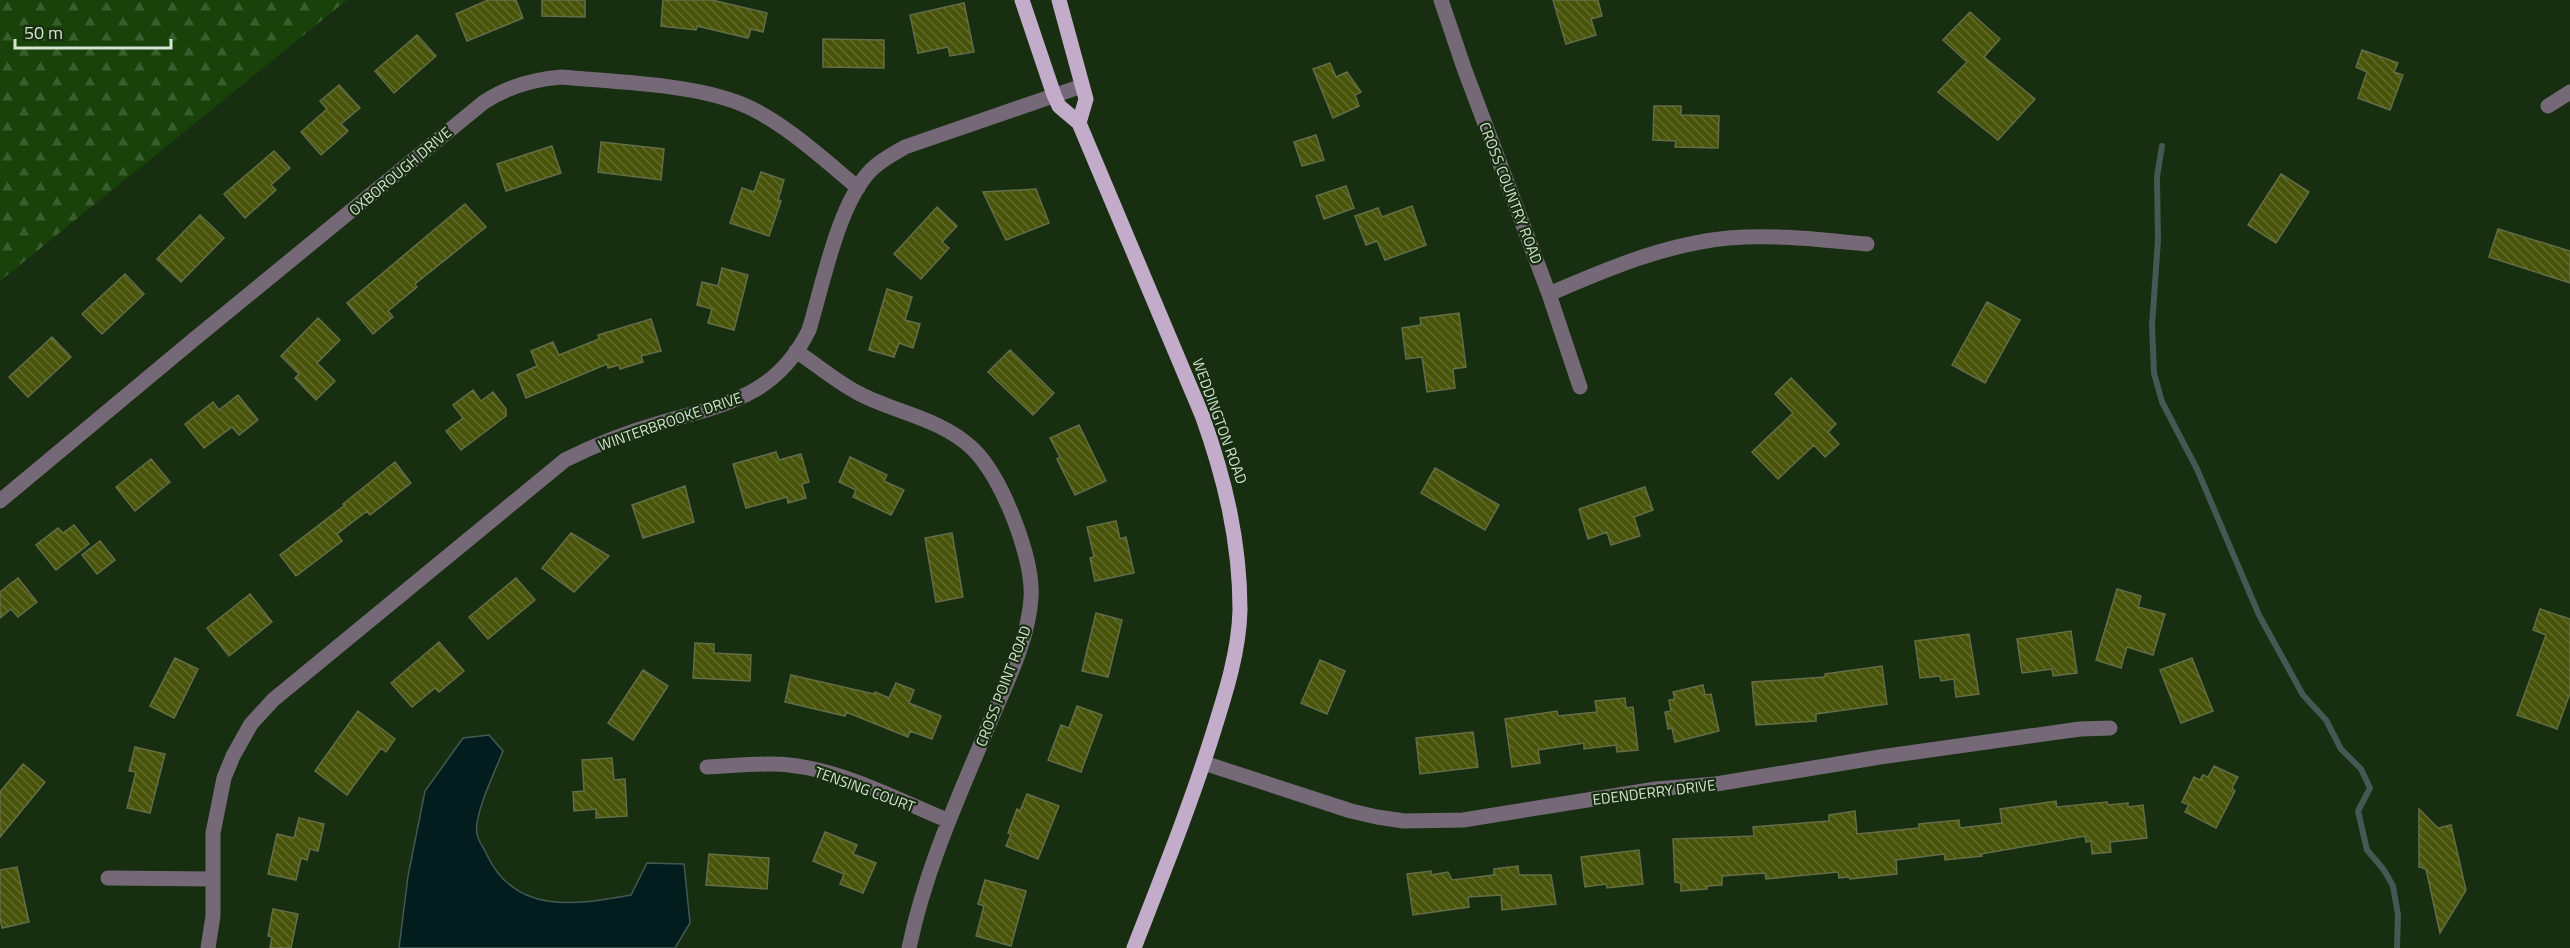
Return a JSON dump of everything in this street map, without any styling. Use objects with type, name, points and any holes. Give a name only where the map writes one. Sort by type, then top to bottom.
[{"type":"main road","name":"WEDDINGTON ROAD","points":[[1022,0],[1053,95],[1059,106],[1079,123],[1202,415],[1219,461],[1230,502],[1236,541],[1240,611],[1238,633],[1224,700],[1183,824],[1134,948]]},
{"type":"main road","points":[[1059,0],[1086,99],[1079,123]]},
{"type":"street","name":"CROSS COUNTRY ROAD","points":[[1441,0],[1464,68],[1549,294],[1580,387]]},
{"type":"street","name":"OXBOROUGH DRIVE","points":[[0,501],[484,102],[514,86],[543,78],[562,77],[686,90],[725,98],[758,112],[816,153],[858,188]]},
{"type":"street","name":"WINTERBROOKE DRIVE","points":[[208,948],[213,916],[213,833],[224,778],[232,756],[251,724],[273,700],[566,460],[588,449],[658,424],[736,401],[755,391],[771,378],[796,351],[809,330],[846,207],[870,171],[885,158],[905,147],[1082,87]]},
{"type":"street","points":[[2548,106],[2570,92]]},
{"type":"street","points":[[1549,294],[1617,265],[1655,252],[1697,242],[1730,238],[1792,237],[1867,244]]},
{"type":"street","name":"CROSS POINT ROAD","points":[[796,351],[858,394],[914,415],[952,433],[973,448],[991,473],[1023,545],[1032,581],[1029,619],[1022,642],[949,821],[916,916],[909,948]]},
{"type":"street","name":"EDENDERRY DRIVE","points":[[1204,763],[1351,811],[1404,821],[1433,822],[1463,820],[1656,789],[1716,784],[1880,757],[2080,729],[2110,728]]},
{"type":"street","name":"TENSING COURT","points":[[707,767],[788,765],[819,770],[859,783],[949,821]]},
{"type":"street","points":[[108,878],[212,879]]},
{"type":"green space","points":[[0,0],[347,0],[0,281]]},
{"type":"water","points":[[489,735],[503,751],[478,816],[477,834],[499,874],[514,888],[530,897],[569,903],[631,895],[647,863],[684,864],[690,923],[675,948],[399,948],[408,876],[425,791],[463,738]]},
{"type":"building","points":[[488,0],[516,0],[523,18],[467,41],[456,14]]},
{"type":"building","points":[[542,0],[585,0],[585,17],[542,16]]},
{"type":"building","points":[[663,0],[712,0],[767,13],[763,32],[751,29],[748,38],[697,26],[696,30],[661,26]]},
{"type":"building","points":[[1553,0],[1598,0],[1602,16],[1591,19],[1596,35],[1566,44]]},
{"type":"building","points":[[964,3],[974,52],[950,56],[948,47],[918,53],[910,15]]},
{"type":"building","points":[[1970,12],[2000,39],[1984,57],[2035,99],[1998,140],[1938,92],[1967,62],[1943,40]]},
{"type":"building","points":[[417,35],[436,56],[394,93],[375,71]]},
{"type":"building","points":[[823,39],[884,40],[884,68],[823,67]]},
{"type":"building","points":[[2362,50],[2398,63],[2394,72],[2403,75],[2390,110],[2358,98],[2367,72],[2356,67]]},
{"type":"building","points":[[1330,63],[1336,77],[1347,72],[1361,92],[1355,95],[1359,106],[1333,118],[1313,69]]},
{"type":"building","points":[[339,85],[360,108],[341,124],[348,131],[321,155],[301,132],[327,109],[320,101]]},
{"type":"building","points":[[1654,106],[1681,106],[1681,115],[1719,116],[1718,148],[1675,147],[1676,141],[1653,140]]},
{"type":"building","points":[[1316,135],[1324,160],[1302,166],[1294,142]]},
{"type":"building","points":[[601,142],[664,149],[661,180],[598,172]]},
{"type":"building","points":[[552,146],[561,173],[506,191],[497,164]]},
{"type":"building","points":[[274,151],[290,168],[271,185],[276,190],[245,218],[224,194]]},
{"type":"building","points":[[761,172],[784,180],[778,200],[781,201],[769,236],[730,223],[742,188],[754,192]]},
{"type":"building","points":[[2281,174],[2309,192],[2276,243],[2248,225]]},
{"type":"building","points":[[1346,186],[1354,208],[1324,219],[1316,196]]},
{"type":"building","points":[[1036,189],[1049,223],[1006,240],[983,192]]},
{"type":"building","points":[[465,204],[486,227],[415,284],[417,287],[388,311],[393,317],[373,334],[347,303]]},
{"type":"building","points":[[1412,206],[1426,245],[1385,260],[1377,241],[1366,245],[1355,216],[1378,208],[1382,217]]},
{"type":"building","points":[[937,207],[957,226],[942,242],[949,248],[921,279],[894,254]]},
{"type":"building","points":[[200,215],[224,238],[181,282],[157,259]]},
{"type":"building","points":[[2498,229],[2570,251],[2570,283],[2489,257]]},
{"type":"building","points":[[722,268],[748,275],[734,330],[708,323],[712,309],[697,305],[702,282],[718,286]]},
{"type":"building","points":[[125,274],[144,294],[102,334],[82,314]]},
{"type":"building","points":[[887,289],[912,297],[905,320],[920,324],[913,348],[899,343],[894,357],[869,350]]},
{"type":"building","points":[[1987,302],[2020,320],[1985,383],[1952,365]]},
{"type":"building","points":[[1459,313],[1466,367],[1453,369],[1455,388],[1427,392],[1422,357],[1406,359],[1402,328],[1421,325],[1420,318]]},
{"type":"building","points":[[318,318],[340,340],[317,363],[335,381],[316,400],[295,378],[299,374],[281,356]]},
{"type":"building","points":[[651,319],[661,351],[641,356],[643,362],[620,369],[619,365],[608,368],[607,364],[526,398],[517,375],[537,366],[531,351],[553,342],[559,355],[599,339],[598,335]]},
{"type":"building","points":[[52,337],[71,357],[28,397],[9,377]]},
{"type":"building","points":[[1010,350],[1054,393],[1033,415],[988,372]]},
{"type":"building","points":[[1791,378],[1836,424],[1828,432],[1839,444],[1825,457],[1814,445],[1778,479],[1752,452],[1793,413],[1775,394]]},
{"type":"building","points":[[473,390],[481,401],[493,392],[506,409],[506,416],[461,450],[446,431],[463,418],[453,405]]},
{"type":"building","points":[[238,395],[258,420],[239,435],[232,427],[204,448],[185,424],[213,402],[219,410]]},
{"type":"building","points":[[1079,425],[1106,481],[1075,495],[1057,459],[1060,457],[1050,438]]},
{"type":"building","points":[[776,452],[779,460],[801,454],[809,482],[802,484],[806,498],[788,503],[787,497],[746,508],[733,464]]},
{"type":"building","points":[[850,457],[887,475],[884,481],[904,490],[891,515],[853,497],[856,490],[839,482]]},
{"type":"building","points":[[151,459],[170,482],[135,511],[116,487]]},
{"type":"building","points":[[395,462],[411,483],[370,515],[367,511],[337,534],[342,541],[296,576],[280,555],[345,505],[343,504]]},
{"type":"building","points":[[1435,468],[1499,505],[1485,530],[1421,493]]},
{"type":"building","points":[[685,486],[694,522],[643,538],[632,505]]},
{"type":"building","points":[[1645,487],[1653,510],[1634,517],[1640,536],[1611,545],[1607,532],[1588,539],[1579,509]]},
{"type":"building","points":[[1116,521],[1120,539],[1126,537],[1134,573],[1095,581],[1090,558],[1094,557],[1087,527]]},
{"type":"building","points":[[74,525],[89,544],[56,570],[36,545],[58,528],[63,533]]},
{"type":"building","points":[[571,533],[609,556],[574,592],[542,568]]},
{"type":"building","points":[[952,533],[963,597],[936,602],[925,538]]},
{"type":"building","points":[[100,541],[115,560],[97,574],[82,555]]},
{"type":"building","points":[[18,578],[37,602],[18,617],[11,609],[0,618],[0,592]]},
{"type":"building","points":[[516,578],[535,600],[488,639],[469,617]]},
{"type":"building","points":[[2117,589],[2141,596],[2138,607],[2165,614],[2153,655],[2127,647],[2121,668],[2096,660]]},
{"type":"building","points":[[250,594],[272,622],[229,656],[207,628]]},
{"type":"building","points":[[2540,609],[2570,619],[2570,693],[2557,729],[2517,715],[2546,635],[2533,630]]},
{"type":"building","points":[[1096,613],[1122,620],[1108,677],[1082,671]]},
{"type":"building","points":[[2071,631],[2077,673],[2053,676],[2052,669],[2022,673],[2017,639]]},
{"type":"building","points":[[1969,634],[1979,694],[1956,697],[1954,679],[1941,681],[1940,676],[1920,678],[1915,641]]},
{"type":"building","points":[[439,642],[464,671],[439,692],[435,688],[412,707],[391,683]]},
{"type":"building","points":[[695,643],[714,644],[714,653],[751,655],[750,681],[693,678]]},
{"type":"building","points":[[175,658],[198,669],[174,718],[150,706]]},
{"type":"building","points":[[2192,658],[2213,711],[2181,723],[2160,670]]},
{"type":"building","points":[[1320,660],[1345,671],[1327,714],[1301,703]]},
{"type":"building","points":[[1882,666],[1887,704],[1816,714],[1816,721],[1756,725],[1752,682],[1825,677],[1825,674]]},
{"type":"building","points":[[643,670],[668,686],[633,740],[608,723]]},
{"type":"building","points":[[791,675],[874,694],[875,692],[889,698],[896,683],[914,690],[909,703],[941,716],[932,739],[910,731],[908,737],[846,712],[845,716],[785,702]]},
{"type":"building","points":[[1703,685],[1705,695],[1711,694],[1719,731],[1675,742],[1672,728],[1668,729],[1665,712],[1671,711],[1669,700],[1675,699],[1673,692]]},
{"type":"building","points":[[1625,698],[1626,708],[1633,707],[1638,750],[1617,752],[1616,745],[1584,749],[1584,743],[1538,750],[1540,763],[1512,767],[1505,719],[1557,711],[1558,716],[1597,712],[1595,701]]},
{"type":"building","points":[[1077,706],[1102,715],[1081,772],[1048,760],[1061,725],[1069,728]]},
{"type":"building","points":[[358,711],[395,739],[386,752],[381,748],[347,795],[315,771]]},
{"type":"building","points":[[1473,732],[1478,767],[1420,774],[1416,738]]},
{"type":"building","points":[[135,747],[165,754],[150,813],[127,808],[136,772],[129,771]]},
{"type":"building","points":[[612,758],[614,780],[625,779],[627,816],[596,818],[596,809],[574,811],[573,792],[584,791],[582,760]]},
{"type":"building","points":[[23,764],[45,782],[0,837],[0,792]]},
{"type":"building","points":[[2214,766],[2238,777],[2232,788],[2235,791],[2216,828],[2185,812],[2189,805],[2182,802],[2194,777],[2200,780],[2203,775],[2208,777]]},
{"type":"building","points":[[1027,794],[1059,806],[1038,859],[1006,846],[1017,809],[1020,811]]},
{"type":"building","points":[[2056,801],[2057,807],[2107,802],[2108,805],[2128,803],[2128,807],[2143,805],[2147,838],[2110,842],[2111,852],[2092,854],[2091,841],[2086,842],[2085,836],[1981,854],[1982,856],[1945,860],[1944,854],[1896,860],[1897,874],[1850,879],[1849,877],[1839,878],[1838,872],[1766,879],[1765,873],[1722,876],[1722,885],[1681,891],[1681,883],[1675,882],[1673,839],[1754,836],[1753,827],[1829,821],[1829,815],[1855,811],[1857,834],[1919,828],[1919,824],[1959,820],[1960,828],[2002,823],[2000,809]]},
{"type":"building","points":[[2419,809],[2438,828],[2451,825],[2466,890],[2440,933],[2426,869],[2419,867]]},
{"type":"building","points":[[299,818],[324,824],[318,851],[310,849],[307,860],[301,858],[296,880],[268,874],[277,834],[294,838]]},
{"type":"building","points":[[825,832],[857,845],[853,854],[876,863],[863,893],[840,884],[844,874],[813,861]]},
{"type":"building","points":[[1639,850],[1643,884],[1607,888],[1606,884],[1585,887],[1581,857]]},
{"type":"building","points":[[709,854],[769,858],[767,889],[706,885]]},
{"type":"building","points":[[1518,866],[1519,875],[1551,875],[1556,904],[1502,910],[1501,895],[1468,897],[1469,907],[1413,915],[1407,874],[1431,871],[1431,875],[1448,872],[1452,880],[1494,875],[1494,869]]},
{"type":"building","points":[[17,867],[29,922],[2,928],[0,870]]},
{"type":"building","points":[[985,880],[1026,891],[1011,946],[976,936],[984,906],[978,904]]},
{"type":"building","points":[[273,909],[298,914],[291,948],[270,948],[272,937],[268,936]]},
{"type":"waterway","points":[[2162,146],[2157,177],[2158,240],[2152,326],[2154,373],[2162,402],[2197,469],[2259,615],[2303,695],[2326,720],[2341,749],[2361,769],[2370,788],[2358,811],[2367,850],[2384,870],[2393,886],[2398,915],[2397,948]]}]
